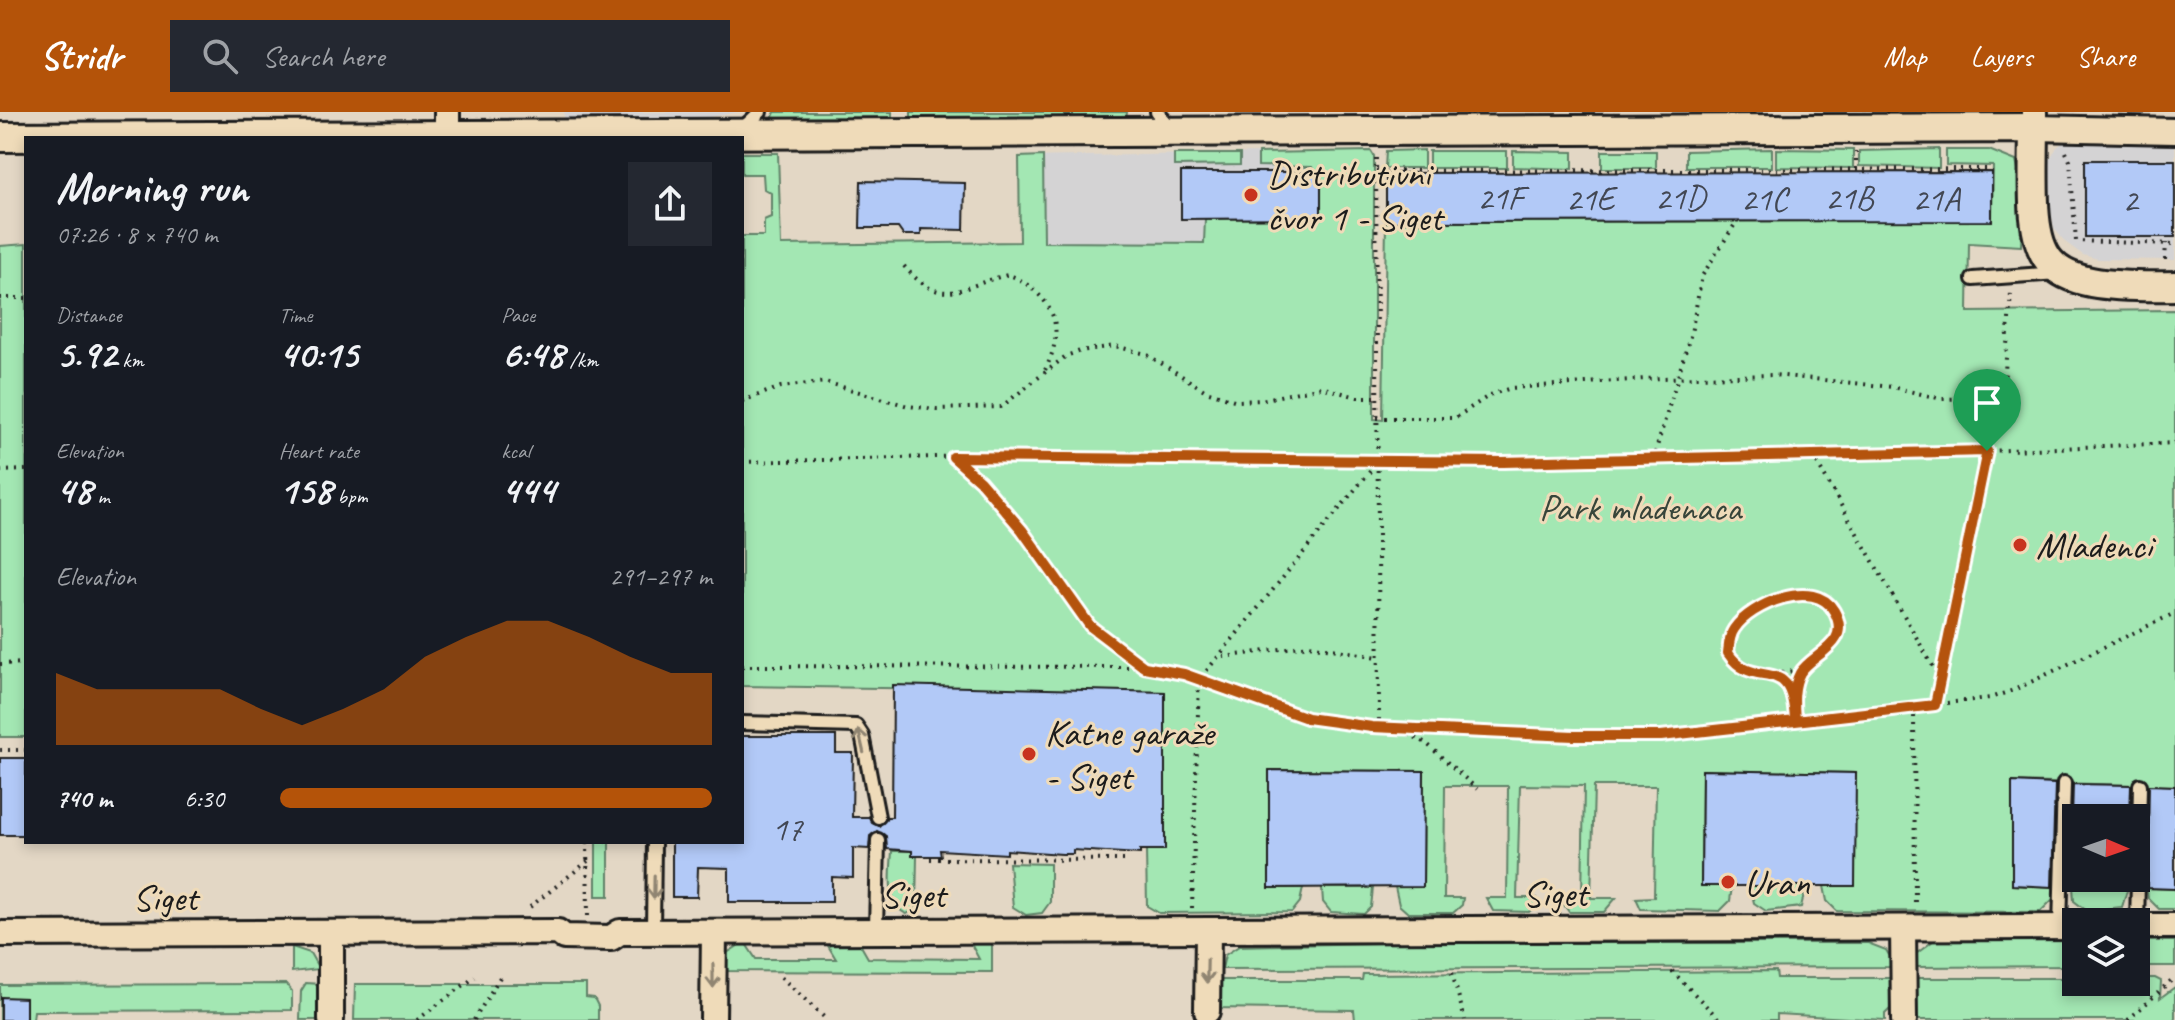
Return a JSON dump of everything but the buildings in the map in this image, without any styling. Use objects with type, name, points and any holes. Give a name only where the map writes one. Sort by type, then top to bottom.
[{"type":"street","points":[[34,136],[447,124],[681,136],[1166,122],[1743,120],[2034,120],[2175,131]]},
{"type":"street","points":[[2034,120],[2037,239],[2044,256],[2061,273],[2115,287],[2170,273]]},
{"type":"street","points":[[0,137],[24,136]]},
{"type":"street","points":[[1904,1020],[1909,920]]},
{"type":"street","name":"Siget","points":[[0,934],[558,932],[564,937],[611,938],[620,932],[1200,923],[1909,920],[2062,927]]},
{"type":"street","points":[[1200,923],[1207,1011]]},
{"type":"street","points":[[2150,926],[2175,926]]},
{"type":"street","points":[[713,1020],[714,932]]},
{"type":"street","points":[[331,933],[331,1020]]},
{"type":"lane","points":[[735,135],[760,112]]},
{"type":"lane","points":[[1973,279],[2061,273]]},
{"type":"lane","points":[[744,723],[856,726],[862,735],[878,817]]},
{"type":"lane","points":[[2064,783],[2067,908]]},
{"type":"lane","points":[[2137,908],[2140,785]]},
{"type":"lane","points":[[876,930],[878,840]]},
{"type":"lane","points":[[653,932],[654,844]]},
{"type":"path","points":[[2062,144],[2070,161],[2076,241],[2175,244]]},
{"type":"path","points":[[1376,148],[1379,728]]},
{"type":"path","points":[[1942,169],[1943,158]]},
{"type":"path","points":[[1376,171],[1990,169]]},
{"type":"path","points":[[1653,460],[1691,333],[1702,276],[1737,221]]},
{"type":"path","points":[[2166,243],[2170,273]]},
{"type":"path","points":[[904,266],[933,290],[944,293],[963,292],[1007,275],[1034,289],[1057,322],[1056,342],[1042,376]]},
{"type":"path","points":[[1935,705],[1987,451],[2003,397],[2012,278]]},
{"type":"path","points":[[0,298],[24,298]]},
{"type":"path","points":[[744,400],[781,387],[825,382],[908,406],[983,410],[1010,403],[1066,356],[1115,346],[1146,354],[1206,391],[1237,401],[1261,400],[1321,387],[1357,397],[1377,397]]},
{"type":"path","points":[[1377,418],[1455,418],[1490,395],[1511,388],[1678,377],[1804,376],[1892,387],[1942,399],[2003,397]]},
{"type":"path","points":[[744,462],[953,457],[1377,462],[1653,460],[2175,443]]},
{"type":"path","points":[[1813,456],[1940,679]]},
{"type":"path","points":[[953,457],[980,481],[1022,530],[1090,626],[1144,667]]},
{"type":"path","points":[[1200,923],[1199,680],[1221,658],[1377,462]]},
{"type":"path","points":[[0,471],[24,470]]},
{"type":"path","points":[[1818,598],[1832,606],[1838,620],[1838,633],[1830,647],[1804,668],[1774,675],[1746,669],[1728,653],[1733,630],[1750,612],[1775,599],[1818,598]]},
{"type":"path","points":[[744,666],[1144,667],[1199,680],[1307,718],[1379,728],[1661,736],[1990,698],[2014,690],[2175,613]]},
{"type":"path","points":[[1221,658],[1309,645],[1378,657]]},
{"type":"path","points":[[0,664],[24,663]]},
{"type":"path","points":[[1795,721],[1794,693],[1804,668]]},
{"type":"path","points":[[1774,675],[1794,693]]},
{"type":"path","points":[[1909,920],[1914,708]]},
{"type":"path","points":[[1399,729],[1426,743],[1477,789]]},
{"type":"path","points":[[0,750],[24,750]]},
{"type":"path","points":[[587,844],[588,918]]},
{"type":"path","points":[[930,859],[1129,860]]},
{"type":"path","points":[[522,913],[588,861]]},
{"type":"path","points":[[1672,971],[1720,1020]]},
{"type":"path","points":[[1452,973],[1465,1020]]},
{"type":"path","points":[[417,1020],[475,977]]},
{"type":"path","points":[[474,1020],[500,977]]},
{"type":"path","points":[[781,977],[827,1020]]},
{"type":"path","points":[[2128,1020],[2175,977]]},
{"type":"shaded area","points":[[564,112],[740,112],[692,120],[564,122]]},
{"type":"shaded area","points":[[2175,135],[2175,260],[2098,259],[2083,255],[2065,242],[2054,228],[2048,195],[2048,163],[2057,147],[2067,140]]},
{"type":"shaded area","points":[[1330,152],[1332,242],[1020,242],[1019,157]]},
{"type":"green space","points":[[775,112],[892,112],[892,121],[778,121],[772,119]]},
{"type":"green space","points":[[911,112],[1127,112],[1126,121],[911,121]]},
{"type":"green space","points":[[1772,149],[1772,167],[1686,167],[1686,151]]},
{"type":"green space","points":[[1776,149],[1853,150],[1853,168],[1776,167]]},
{"type":"green space","points":[[1939,149],[1939,168],[1859,166],[1859,151]]},
{"type":"green space","points":[[1424,150],[1424,168],[1385,168],[1386,151]]},
{"type":"green space","name":"Park mladenaca","points":[[1946,150],[1989,150],[2016,161],[2023,193],[2021,246],[1969,243],[1968,312],[2175,310],[2175,786],[2012,782],[2012,885],[2055,887],[2053,899],[2040,912],[1837,911],[1827,901],[1824,886],[1856,773],[1702,770],[1701,885],[1732,886],[1730,901],[1720,911],[1641,909],[1636,898],[1654,897],[1656,786],[1594,786],[1591,898],[1616,898],[1604,912],[1569,912],[1559,898],[1582,898],[1584,786],[1520,785],[1517,898],[1537,898],[1538,903],[1529,912],[1493,911],[1486,898],[1507,898],[1508,786],[1445,786],[1444,898],[1463,898],[1462,905],[1453,913],[1408,913],[1399,905],[1395,887],[1423,886],[1424,771],[1270,770],[1270,888],[1303,888],[1300,902],[1292,912],[1159,913],[1147,906],[1146,850],[1165,850],[1165,692],[744,686],[744,236],[764,236],[764,220],[771,217],[771,193],[764,189],[763,174],[744,174],[744,153],[778,153],[781,245],[1020,242],[1019,157],[1043,156],[1044,242],[1204,243],[1205,219],[1321,218],[1321,172],[1314,172],[1312,167],[1258,166],[1258,153],[1371,151],[1374,156],[1374,419],[1383,420],[1386,222],[1992,221],[1993,166],[1946,165]]},
{"type":"green space","points":[[1429,151],[1507,151],[1507,168],[1429,168]]},
{"type":"green space","points":[[1513,151],[1573,152],[1573,169],[1513,167]]},
{"type":"green space","points":[[1602,151],[1656,151],[1656,168],[1602,168]]},
{"type":"green space","points":[[1174,154],[1240,154],[1240,165],[1174,166]]},
{"type":"green space","points":[[24,244],[24,737],[0,737],[0,246]]},
{"type":"green space","points":[[596,844],[609,844],[609,896],[596,896]]},
{"type":"green space","points":[[892,851],[912,851],[912,855],[917,856],[916,908],[907,914],[900,910],[892,896]]},
{"type":"green space","points":[[1009,863],[1050,864],[1050,902],[1042,913],[1026,915],[1013,907]]},
{"type":"green space","points":[[1750,886],[1806,886],[1801,907],[1766,911],[1754,903]]},
{"type":"green space","points":[[1322,888],[1373,888],[1371,907],[1364,914],[1331,912],[1323,902]]},
{"type":"green space","points":[[2150,888],[2175,889],[2175,909],[2159,909],[2148,898]]},
{"type":"green space","points":[[2073,892],[2126,892],[2122,907],[2083,908],[2074,901]]},
{"type":"green space","points":[[1933,941],[2062,941],[2062,966],[1911,967],[1916,954]]},
{"type":"green space","points":[[2150,941],[2175,941],[2175,966],[2150,966]]},
{"type":"green space","points":[[1868,943],[1886,950],[1896,967],[1222,969],[1225,955],[1239,946]]},
{"type":"green space","points":[[746,944],[756,959],[836,959],[827,944],[860,944],[868,958],[979,959],[971,944],[992,944],[992,972],[718,971],[724,955]]},
{"type":"green space","points":[[292,947],[310,953],[319,969],[292,972]]},
{"type":"green space","points":[[1776,971],[1777,978],[1898,978],[1898,1001],[1885,1014],[1885,1020],[1777,1014],[1777,1020],[1355,1020],[1354,1010],[1215,1008],[1216,980],[1362,980],[1363,974]]},
{"type":"green space","points":[[1910,978],[2062,978],[2062,996],[2150,996],[2150,978],[2161,981],[2160,998],[2175,987],[2175,1020],[1910,1020]]},
{"type":"green space","points":[[306,983],[320,984],[319,1020],[300,1020],[301,991]]},
{"type":"green space","points":[[286,984],[292,991],[292,1010],[34,1011],[33,1020],[0,1020],[0,985]]},
{"type":"green space","points":[[355,984],[586,984],[586,997],[594,998],[598,1006],[598,1020],[354,1020]]},
{"type":"place","name":"Distributivni čvor 1 - Siget","points":[[1251,195]]},
{"type":"place","name":"Mladenci","points":[[2020,545]]},
{"type":"place","name":"Katne garaže - Siget","points":[[1029,754]]},
{"type":"place","name":"Uran","points":[[1728,882]]},
{"type":"route","points":[[1987,451],[1503,462],[953,457],[980,481],[1022,530],[1055,581],[1090,626],[1144,667],[1184,674],[1307,718],[1372,727],[1574,736],[1661,736],[1795,721],[1794,693],[1798,676],[1820,658],[1838,633],[1838,620],[1832,606],[1818,598],[1799,596],[1775,599],[1750,612],[1733,630],[1728,653],[1733,661],[1746,669],[1766,676],[1774,675],[1784,681],[1794,693],[1795,721],[1935,705],[1987,451]]}]
